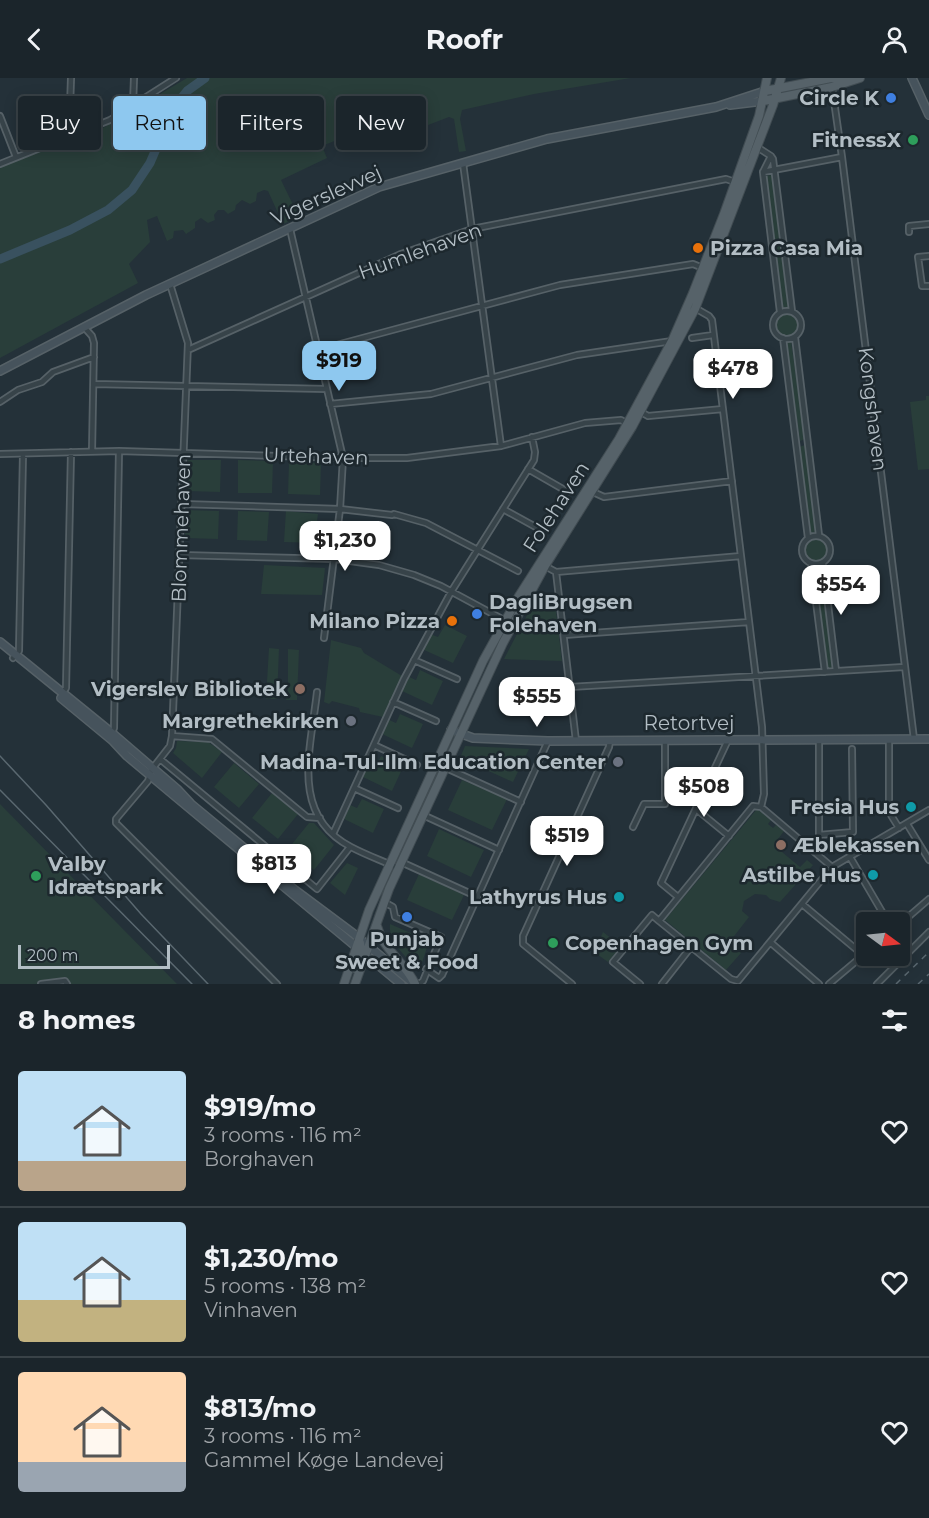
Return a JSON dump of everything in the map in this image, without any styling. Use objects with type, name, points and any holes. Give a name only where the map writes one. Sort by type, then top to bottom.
[{"type":"main road","name":"Folehaven","points":[[361,952],[390,864],[483,660],[504,620],[627,424],[672,340],[704,268],[759,116],[767,78]]},
{"type":"main road","name":"Folehaven","points":[[361,952],[364,942],[377,925],[400,865],[503,642],[545,566],[641,412],[695,308],[776,98],[781,78]]},
{"type":"main road","name":"Vigerslevvej","points":[[765,91],[856,79]]},
{"type":"main road","name":"Vigerslevvej","points":[[763,101],[831,83]]},
{"type":"main road","points":[[377,925],[382,941],[410,973],[416,984]]},
{"type":"main road","points":[[344,984],[361,952]]},
{"type":"main road","points":[[351,984],[361,952]]},
{"type":"main road","points":[[356,984],[361,952]]},
{"type":"street","points":[[70,96],[71,78]]},
{"type":"street","points":[[133,96],[134,78]]},
{"type":"street","points":[[147,96],[176,78]]},
{"type":"street","points":[[912,78],[929,115]]},
{"type":"street","name":"Kongshaven","points":[[831,83],[914,739]]},
{"type":"street","name":"Vigerslevvej","points":[[724,105],[765,91]]},
{"type":"street","name":"Vigerslevvej","points":[[0,371],[170,284],[379,187],[547,139],[724,105],[763,101]]},
{"type":"street","points":[[0,116],[16,157]]},
{"type":"street","points":[[757,147],[771,156],[792,311]]},
{"type":"street","points":[[0,164],[35,150]]},
{"type":"street","points":[[771,156],[764,172],[780,312],[773,326],[776,334],[783,338],[795,337],[800,331],[802,322],[792,311],[780,312]]},
{"type":"street","points":[[764,172],[842,157]]},
{"type":"street","points":[[463,162],[501,446]]},
{"type":"street","name":"Humlehaven","points":[[188,350],[401,254],[472,229],[726,179],[735,182]]},
{"type":"street","points":[[909,232],[909,226],[929,224]]},
{"type":"street","points":[[290,229],[343,458],[335,559],[324,638]]},
{"type":"street","points":[[929,256],[918,257],[922,286],[929,286]]},
{"type":"street","points":[[318,350],[560,285],[693,264],[704,268]]},
{"type":"street","name":"Blommehaven","points":[[170,284],[188,343],[172,736],[170,746],[151,772],[148,781],[116,819],[116,823],[277,984]]},
{"type":"street","points":[[695,308],[711,318],[763,740],[764,794],[761,807]]},
{"type":"street","points":[[84,327],[92,336],[94,357],[92,451]]},
{"type":"street","points":[[692,338],[713,335]]},
{"type":"street","points":[[795,337],[819,536]]},
{"type":"street","points":[[783,338],[808,538]]},
{"type":"street","points":[[330,404],[431,394],[577,355],[672,340]]},
{"type":"street","points":[[0,402],[18,390],[42,382],[53,372],[94,357]]},
{"type":"street","points":[[94,384],[327,389]]},
{"type":"street","points":[[641,412],[648,416],[723,409]]},
{"type":"street","name":"Urtehaven","points":[[0,454],[119,451],[407,458],[501,446],[585,423],[621,420],[627,424]]},
{"type":"street","points":[[333,834],[414,660],[451,592],[536,456],[532,437]]},
{"type":"street","points":[[796,444],[808,442]]},
{"type":"street","points":[[110,735],[114,728],[119,451]]},
{"type":"street","points":[[61,695],[66,688],[71,452]]},
{"type":"street","points":[[15,657],[19,651],[23,454]]},
{"type":"street","name":"Folehaven","points":[[528,469],[568,492]]},
{"type":"street","points":[[593,492],[604,497],[732,481]]},
{"type":"street","points":[[182,504],[340,509],[393,514],[426,523],[518,570]]},
{"type":"street","name":"Folehaven","points":[[503,509],[543,531]]},
{"type":"street","points":[[819,536],[827,540],[831,548],[829,557],[823,563],[811,563],[804,558],[802,551],[804,541],[819,536]]},
{"type":"street","points":[[180,555],[335,559],[390,568],[428,581],[504,620]]},
{"type":"street","points":[[545,566],[556,572],[741,556]]},
{"type":"street","points":[[811,563],[825,672]]},
{"type":"street","points":[[823,563],[836,671]]},
{"type":"street","points":[[556,572],[576,741]]},
{"type":"street","points":[[564,635],[749,622]]},
{"type":"street","points":[[0,642],[401,984]]},
{"type":"street","points":[[0,647],[15,657]]},
{"type":"street","points":[[414,660],[457,679]]},
{"type":"street","points":[[570,687],[904,667]]},
{"type":"street","points":[[317,692],[308,775],[313,808],[320,818],[333,834],[350,847],[478,897]]},
{"type":"street","points":[[393,702],[436,721]]},
{"type":"street","name":"Retortvej","points":[[451,730],[472,738],[548,741],[929,739]]},
{"type":"street","points":[[172,736],[212,739],[307,818],[320,818]]},
{"type":"street","points":[[889,739],[889,812],[899,828]]},
{"type":"street","points":[[633,827],[644,804],[665,804],[665,740]]},
{"type":"street","points":[[678,897],[661,883],[728,740]]},
{"type":"street","points":[[819,740],[819,855]]},
{"type":"street","points":[[426,969],[437,977],[442,975],[548,741]]},
{"type":"street","points":[[571,984],[523,944],[524,936],[610,741]]},
{"type":"street","points":[[374,745],[417,765]]},
{"type":"street","points":[[819,836],[853,832],[852,749]]},
{"type":"street","points":[[160,759],[317,890],[350,847]]},
{"type":"street","points":[[444,767],[521,802]]},
{"type":"street","points":[[151,772],[416,984],[423,981],[441,937],[395,916],[393,907],[384,902]]},
{"type":"street","points":[[354,788],[398,808]]},
{"type":"street","points":[[659,921],[753,806],[761,807],[832,867]]},
{"type":"street","points":[[696,809],[729,836]]},
{"type":"street","points":[[640,984],[613,962],[652,915],[729,982],[738,981],[832,867],[929,810]]},
{"type":"street","points":[[423,815],[499,850]]},
{"type":"street","points":[[907,824],[929,861]]},
{"type":"street","points":[[850,856],[882,912]]},
{"type":"street","points":[[910,915],[929,899]]},
{"type":"street","points":[[802,904],[856,946]]},
{"type":"street","points":[[877,984],[929,932]]},
{"type":"street","points":[[770,942],[819,984]]},
{"type":"street","points":[[662,984],[691,947]]},
{"type":"street","points":[[829,984],[856,961]]},
{"type":"street","points":[[41,984],[64,981],[68,984]]},
{"type":"green space","points":[[187,78],[631,78],[534,94],[462,110],[460,119],[466,151],[459,152],[454,119],[449,117],[426,126],[426,96],[336,96],[336,140],[324,145],[324,96],[218,96],[218,150],[324,150],[327,158],[281,180],[299,217],[283,224],[268,191],[264,190],[257,193],[256,201],[250,204],[242,200],[236,205],[235,210],[228,214],[224,210],[218,210],[214,215],[215,220],[208,223],[201,218],[195,222],[195,228],[186,234],[183,230],[174,231],[173,238],[167,241],[157,216],[147,220],[150,242],[129,264],[138,283],[0,358],[0,167],[46,150],[101,150],[101,129],[113,122],[113,150],[206,150],[206,96],[157,96]]},
{"type":"green space","points":[[772,175],[788,307],[782,309],[765,176]]},
{"type":"green space","points":[[787,312],[795,316],[799,324],[795,332],[787,336],[779,332],[775,324],[779,316]]},
{"type":"green space","points":[[791,341],[805,439],[800,441],[786,343]]},
{"type":"green space","points":[[926,396],[929,396],[929,469],[918,470],[910,402],[926,400]]},
{"type":"green space","points":[[805,445],[816,532],[810,533],[799,447]]},
{"type":"green space","points":[[188,460],[221,460],[220,492],[187,491]]},
{"type":"green space","points":[[238,460],[273,461],[272,493],[238,493]]},
{"type":"green space","points":[[289,462],[321,463],[320,495],[288,494]]},
{"type":"green space","points":[[185,510],[219,511],[218,539],[185,538]]},
{"type":"green space","points":[[238,511],[269,512],[267,541],[237,540]]},
{"type":"green space","points":[[286,511],[318,514],[314,543],[284,542]]},
{"type":"green space","points":[[815,538],[820,539],[826,545],[826,555],[820,561],[815,562],[810,561],[804,555],[803,550],[804,545],[810,539]]},
{"type":"green space","points":[[264,565],[325,568],[322,595],[261,594]]},
{"type":"green space","points":[[820,566],[833,668],[826,669],[814,568]]},
{"type":"green space","points":[[554,595],[562,661],[504,659],[537,596]]},
{"type":"green space","points":[[445,625],[467,636],[453,663],[422,649],[430,634],[438,637]]},
{"type":"green space","points":[[331,640],[361,648],[364,653],[402,676],[383,717],[360,712],[359,708],[332,701],[329,704],[324,702]]},
{"type":"green space","points":[[269,648],[279,649],[277,699],[266,699]]},
{"type":"green space","points":[[288,649],[299,650],[297,700],[286,700]]},
{"type":"green space","points":[[420,670],[443,681],[432,705],[402,691],[409,677],[416,680]]},
{"type":"green space","points":[[505,685],[561,688],[560,710],[512,707],[511,713],[504,712]]},
{"type":"green space","points":[[400,714],[423,724],[412,748],[382,734],[389,720],[396,723]]},
{"type":"green space","points":[[177,741],[208,742],[222,752],[202,778],[173,753]]},
{"type":"green space","points":[[465,746],[529,749],[513,782],[460,758]]},
{"type":"green space","points":[[381,756],[403,767],[392,791],[363,777],[369,763],[376,766]]},
{"type":"green space","points":[[234,763],[259,784],[239,808],[214,787]]},
{"type":"green space","points":[[462,780],[507,799],[492,830],[448,810]]},
{"type":"green space","points":[[272,793],[298,814],[278,839],[252,818]]},
{"type":"green space","points":[[362,799],[384,809],[373,833],[344,819],[350,805],[357,808]]},
{"type":"green space","name":"Valby Idrætspark","points":[[0,804],[177,984],[0,984]]},
{"type":"green space","points":[[757,809],[771,820],[768,824],[773,828],[776,825],[784,831],[775,843],[776,847],[800,867],[807,860],[813,865],[780,902],[766,895],[755,894],[744,901],[742,911],[749,917],[731,940],[741,953],[726,970],[665,920]]},
{"type":"green space","points":[[309,823],[314,823],[334,845],[314,870],[288,849]]},
{"type":"green space","points":[[439,829],[484,850],[471,877],[427,856]]},
{"type":"green space","points":[[347,863],[358,868],[345,895],[330,883]]},
{"type":"green space","points":[[419,874],[464,895],[452,920],[407,900]]},
{"type":"green space","points":[[390,924],[429,941],[421,966],[416,968],[398,948],[390,931]]},
{"type":"green space","points":[[603,932],[621,946],[608,962],[594,952]]},
{"type":"waterway","points":[[0,259],[70,230],[108,210],[132,190],[150,163],[174,107],[187,91],[205,78]]},
{"type":"tram line","points":[[0,756],[141,914],[208,984]]},
{"type":"tram line","points":[[0,790],[192,984]]},
{"type":"railway","points":[[896,984],[929,952]]},
{"type":"railway","points":[[918,984],[929,974]]},
{"type":"place","name":"Circle K","points":[[891,98]]},
{"type":"place","name":"FitnessX","points":[[913,140]]},
{"type":"place","name":"Pizza Casa Mia","points":[[698,248]]},
{"type":"place","name":"DagliBrugsen Folehaven","points":[[477,614]]},
{"type":"place","name":"Milano Pizza","points":[[452,621]]},
{"type":"place","name":"Vigerslev Bibliotek","points":[[300,689]]},
{"type":"place","name":"Margrethekirken","points":[[351,721]]},
{"type":"place","name":"Madina-Tul-Ilm Education Center","points":[[618,762]]},
{"type":"place","name":"Fresia Hus","points":[[911,807]]},
{"type":"place","name":"Æblekassen","points":[[781,845]]},
{"type":"place","name":"Astilbe Hus","points":[[873,875]]},
{"type":"place","name":"Valby Idrætspark","points":[[36,876]]},
{"type":"place","name":"Lathyrus Hus","points":[[619,897]]},
{"type":"place","name":"Punjab Sweet & Food","points":[[407,917]]},
{"type":"place","name":"Copenhagen Gym","points":[[553,943]]}]
